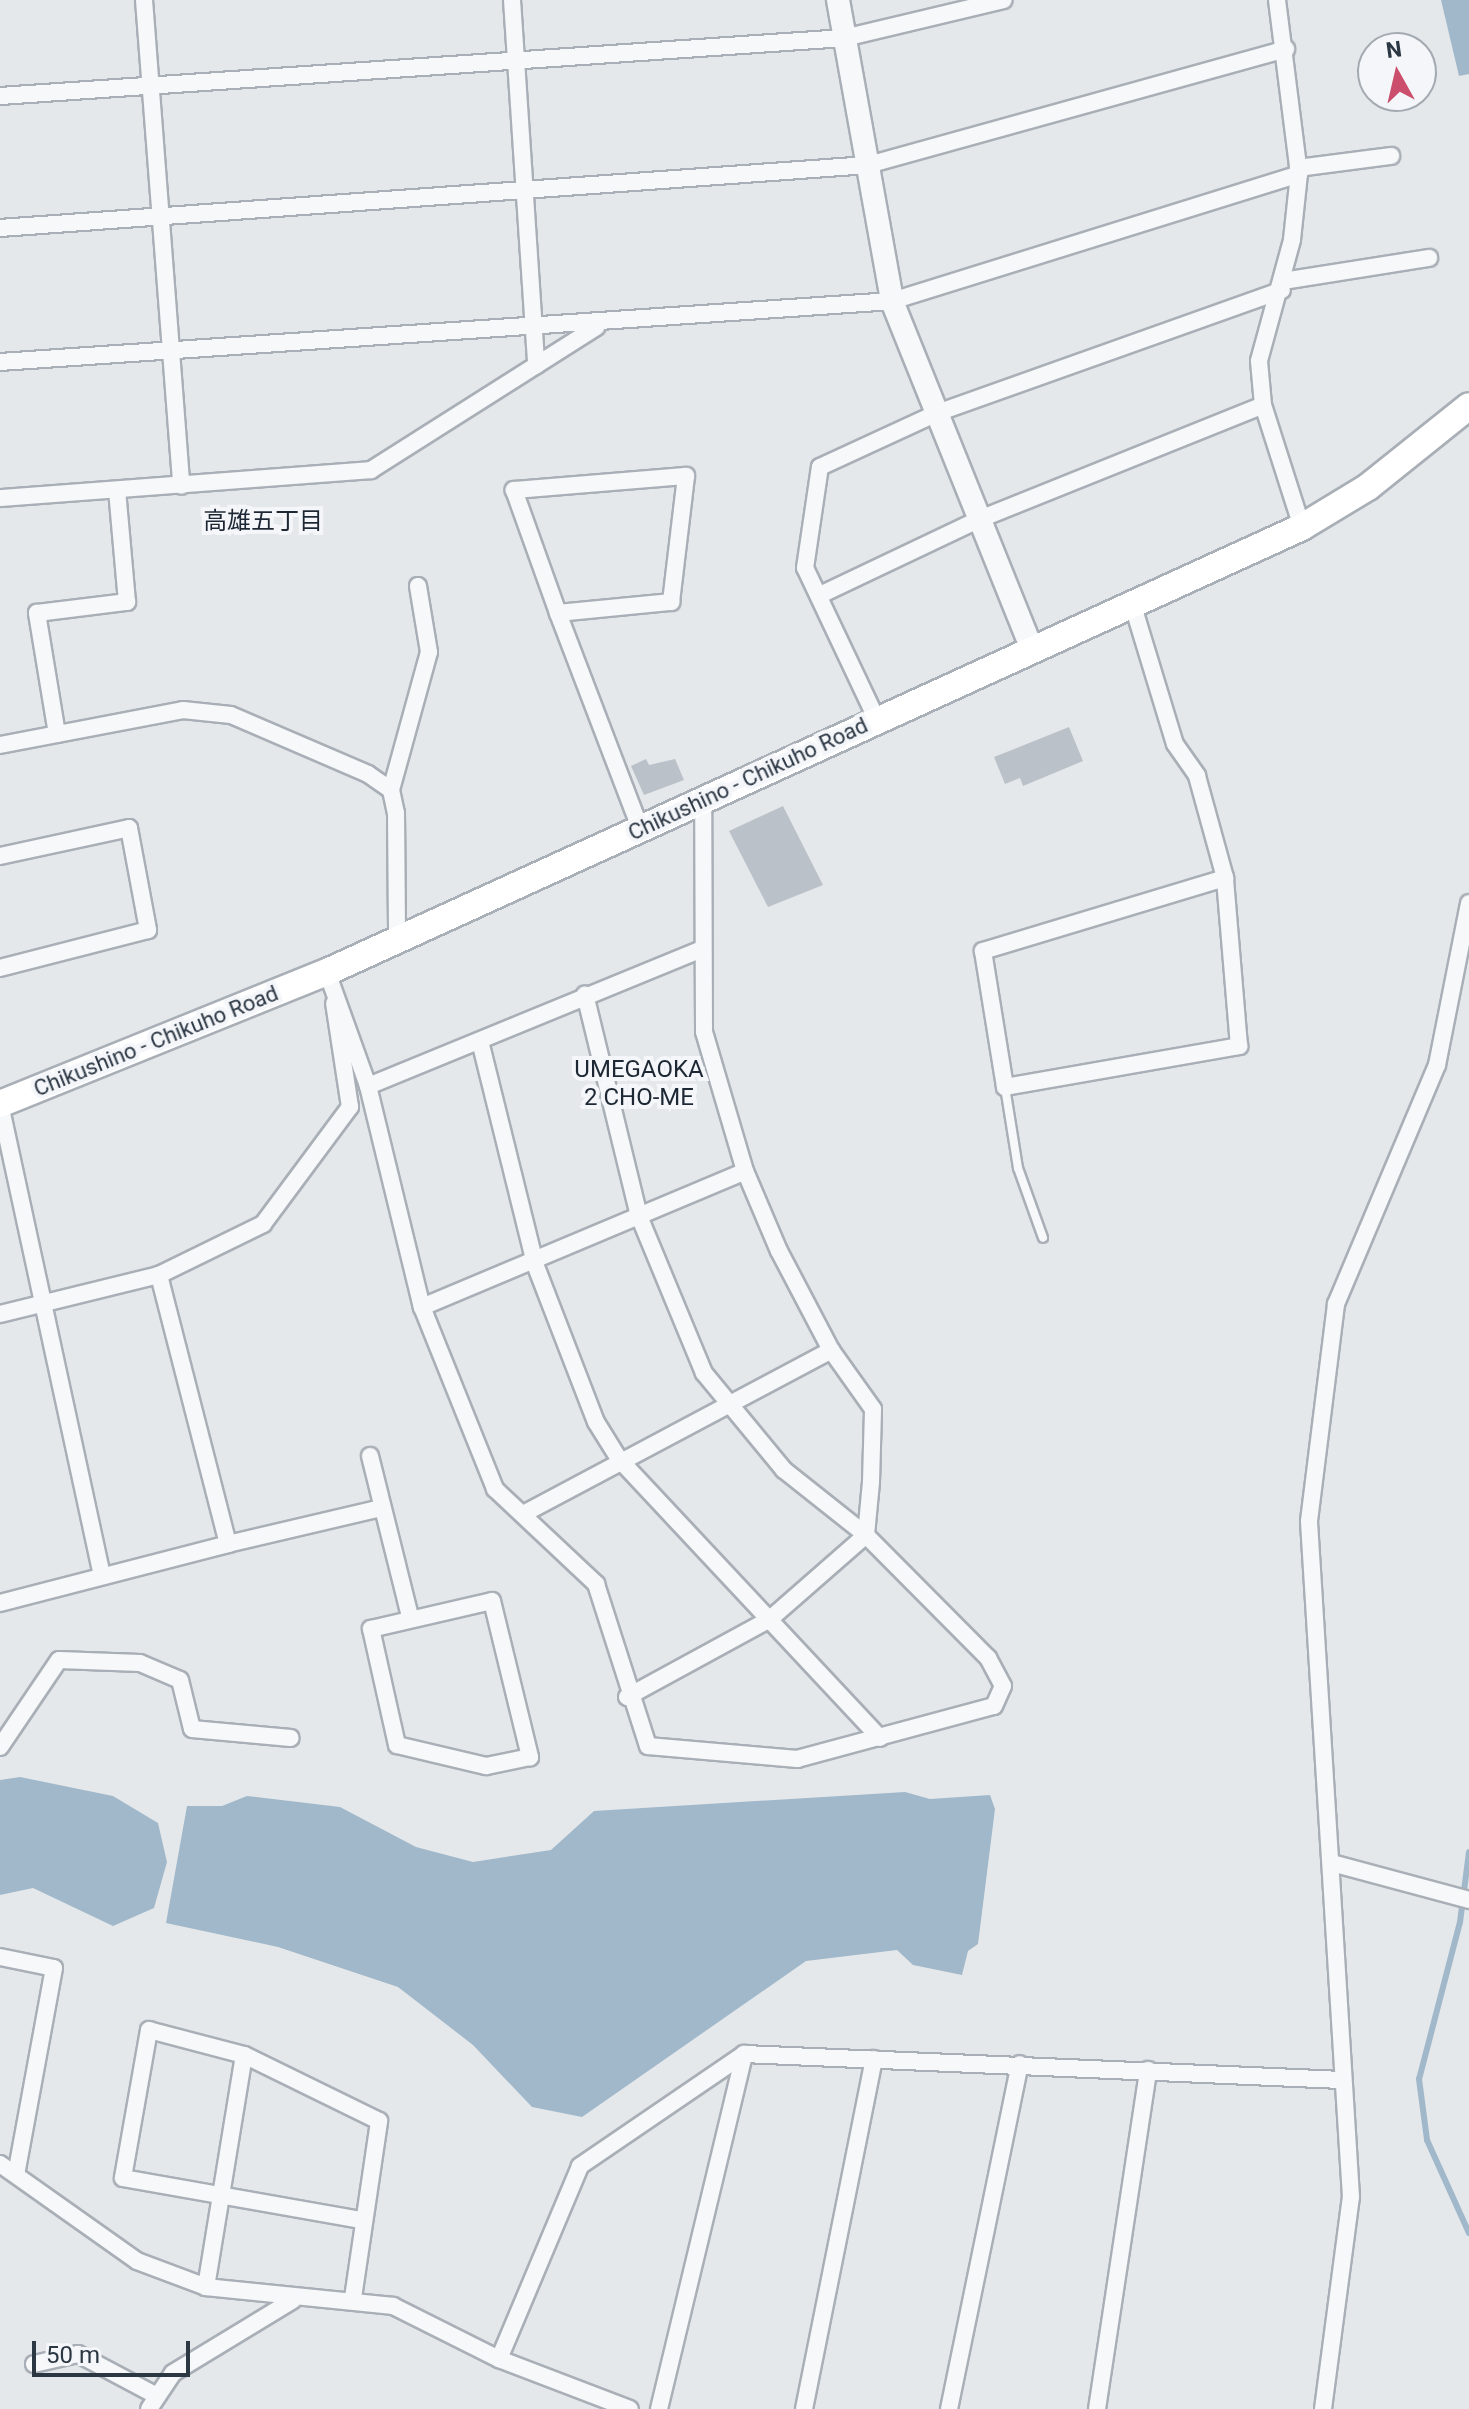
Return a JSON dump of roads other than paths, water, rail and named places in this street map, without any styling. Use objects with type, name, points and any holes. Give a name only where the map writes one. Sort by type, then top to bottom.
[{"type":"main road","name":"Chikushino - Chikuho Road","points":[[0,1104],[330,981],[397,939],[1302,527],[1368,487],[1469,406]]},
{"type":"street","points":[[144,0],[181,486]]},
{"type":"street","points":[[512,0],[513,60],[536,365]]},
{"type":"street","points":[[838,0],[892,301],[1032,650]]},
{"type":"street","points":[[0,96],[152,89],[844,38],[1004,0]]},
{"type":"street","points":[[1277,0],[1286,49],[1298,171],[1282,285],[1260,350],[1263,405],[1302,527]]},
{"type":"street","points":[[0,228],[868,165],[1286,49]]},
{"type":"street","points":[[0,362],[598,325],[892,301],[1298,171],[1391,156]]},
{"type":"street","points":[[877,720],[805,568],[820,467],[937,413],[1282,285],[1429,258]]},
{"type":"street","points":[[0,498],[371,470],[598,325]]},
{"type":"street","points":[[820,595],[980,519],[1263,405]]},
{"type":"street","points":[[558,613],[671,602],[686,476],[514,490],[558,613],[640,828]]},
{"type":"street","points":[[57,734],[37,613],[127,602],[117,490]]},
{"type":"street","points":[[397,939],[391,790],[429,652],[418,586]]},
{"type":"street","points":[[1133,606],[1175,744],[1197,776],[1225,878],[1239,1046],[1005,1087],[983,951],[1225,878]]},
{"type":"street","points":[[0,745],[183,710],[231,715],[391,790]]},
{"type":"street","points":[[627,1697],[770,1619],[866,1535],[873,1409],[831,1350],[745,1171],[704,1032],[699,950],[703,800]]},
{"type":"street","points":[[0,856],[129,828],[148,930],[0,968]]},
{"type":"street","points":[[1323,2409],[1351,2197],[1309,1521],[1336,1304],[1437,1065],[1469,903]]},
{"type":"street","points":[[368,1086],[699,950]]},
{"type":"street","points":[[330,981],[368,1086],[422,1307],[495,1489],[525,1513],[596,1584],[627,1697],[648,1746],[797,1759],[994,1706],[1003,1686],[988,1658],[866,1535],[784,1470],[725,1406],[698,1360],[639,1216],[585,995]]},
{"type":"street","points":[[0,1314],[159,1275],[263,1224],[350,1107],[334,1041],[330,981]]},
{"type":"street","points":[[480,1041],[535,1264],[578,1384],[619,1459],[880,1738]]},
{"type":"street","points":[[0,1104],[39,1303],[102,1576]]},
{"type":"street","points":[[422,1307],[535,1264],[745,1171]]},
{"type":"street","points":[[159,1275],[228,1544]]},
{"type":"street","points":[[525,1513],[619,1459],[831,1350]]},
{"type":"street","points":[[370,1456],[410,1617]]},
{"type":"street","points":[[0,1604],[228,1544],[381,1508]]},
{"type":"street","points":[[492,1601],[530,1757],[486,1766],[397,1745],[371,1629],[410,1617],[492,1601]]},
{"type":"street","points":[[0,1747],[59,1660],[140,1663],[180,1680],[192,1729],[291,1738]]},
{"type":"street","points":[[1332,1863],[1469,1900]]},
{"type":"street","points":[[0,1957],[54,1968],[16,2175]]},
{"type":"street","points":[[353,2298],[362,2220],[379,2121],[244,2055],[149,2030],[123,2178],[362,2220]]},
{"type":"street","points":[[499,2359],[580,2166],[744,2054],[1342,2080]]},
{"type":"street","points":[[659,2409],[744,2054]]},
{"type":"street","points":[[206,2287],[244,2055]]},
{"type":"street","points":[[804,2409],[874,2059]]},
{"type":"street","points":[[949,2409],[1020,2064]]},
{"type":"street","points":[[1097,2409],[1148,2070]]},
{"type":"street","points":[[0,2164],[137,2261],[206,2287],[293,2300],[353,2298],[428,2319],[499,2359],[630,2409]]},
{"type":"street","points":[[34,2364],[78,2354],[153,2403],[173,2373],[293,2300]]},
{"type":"lane","points":[[1005,1087],[1018,1168],[1043,1238]]},
{"type":"water","points":[[1441,0],[1469,0],[1469,74],[1459,76]]},
{"type":"water","points":[[20,1777],[113,1796],[158,1823],[167,1862],[154,1908],[113,1926],[33,1888],[0,1895],[0,1780]]},
{"type":"water","points":[[905,1792],[930,1799],[990,1795],[995,1809],[978,1944],[968,1951],[962,1975],[913,1965],[897,1950],[806,1961],[582,2117],[532,2107],[473,2045],[398,1987],[278,1947],[166,1923],[187,1806],[222,1806],[247,1796],[340,1807],[416,1847],[473,1862],[551,1850],[594,1811]]},
{"type":"waterway","points":[[1469,1852],[1460,1922],[1419,2079],[1427,2140],[1469,2233]]},
{"type":"district","name":"高雄五丁目","points":[[263,522]]},
{"type":"district","name":"UMEGAOKA 2 CHO-ME","points":[[639,1084]]}]
